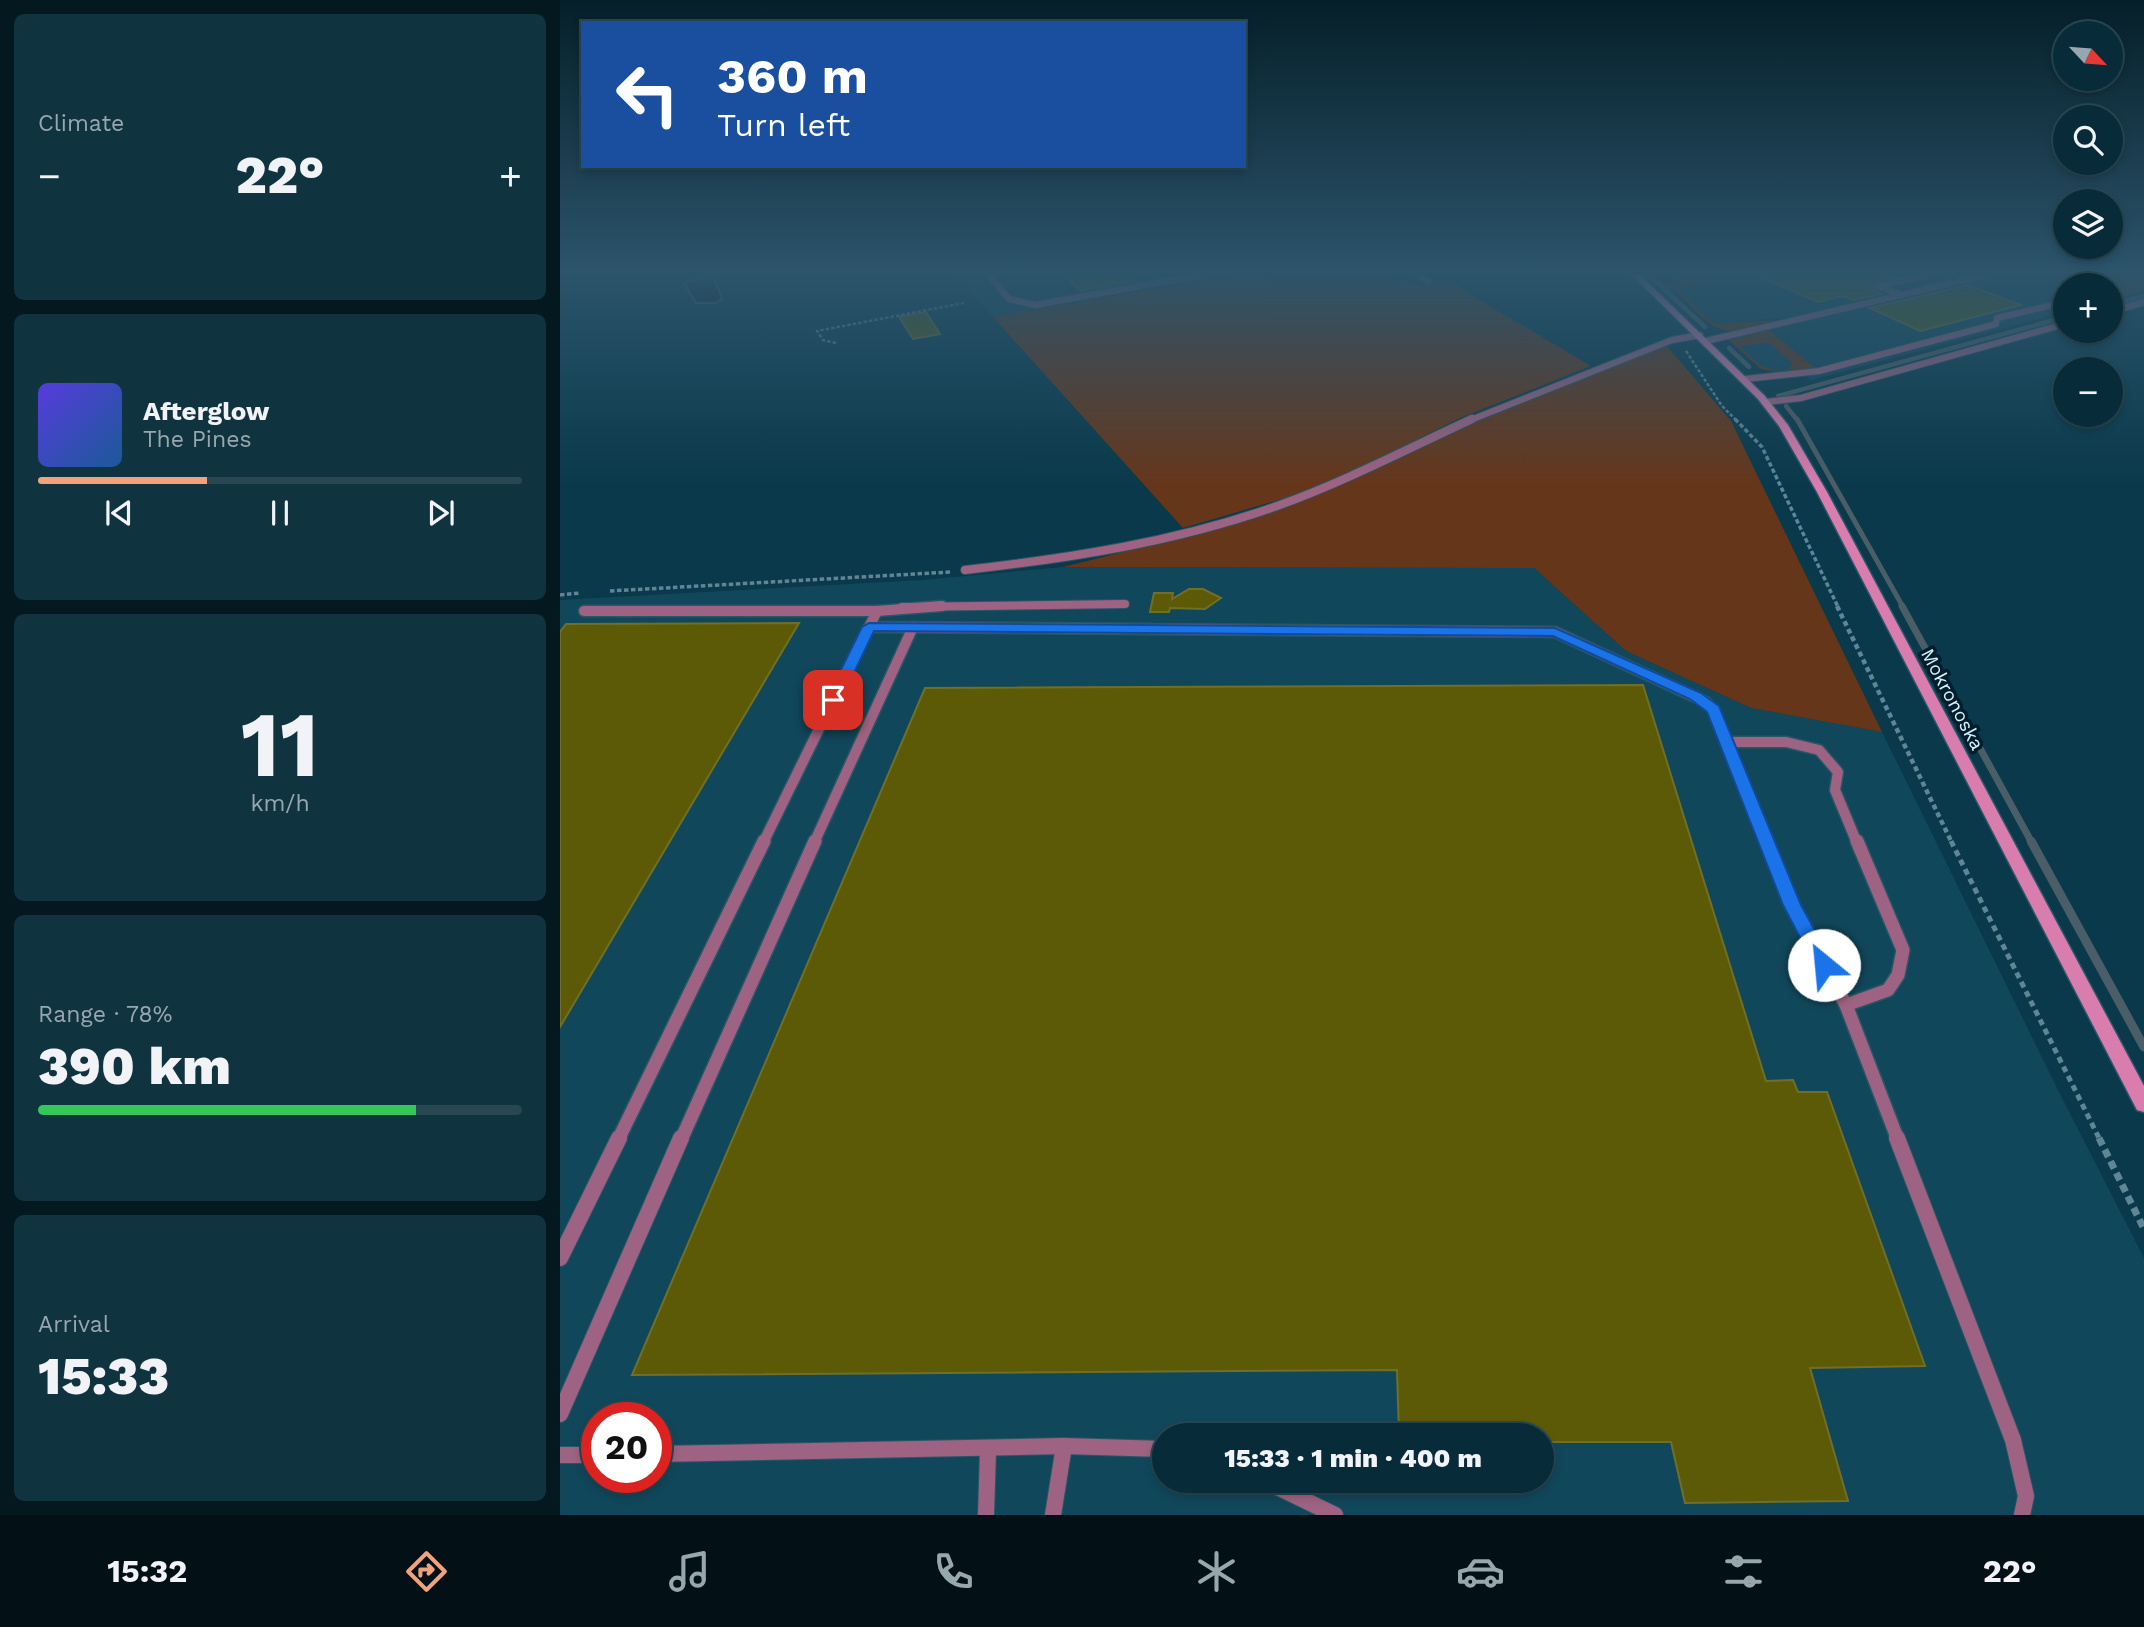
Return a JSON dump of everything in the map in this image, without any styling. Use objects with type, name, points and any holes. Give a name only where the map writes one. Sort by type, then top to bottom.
[{"type":"main road","name":"Mokronoska","points":[[1709,344],[1766,402],[1822,492],[2144,1104]]},
{"type":"lane","points":[[965,570],[1115,550],[1172,537],[1274,507],[1380,463],[1510,402],[1666,344]]},
{"type":"lane","points":[[1745,379],[1819,372],[1923,344]]},
{"type":"lane","points":[[1766,402],[1801,398],[1995,344]]},
{"type":"lane","points":[[584,611],[877,611],[912,606],[1125,604]]},
{"type":"lane","points":[[560,1258],[877,611]]},
{"type":"lane","points":[[869,627],[1555,632],[1706,702],[1713,710],[1792,905],[1846,1005],[2013,1440],[2026,1496],[2022,1515]]},
{"type":"lane","points":[[560,1414],[757,967],[913,627]]},
{"type":"lane","points":[[1725,742],[1786,742],[1819,750],[1838,772],[1835,790],[1903,950],[1902,974],[1881,997],[1846,1005]]},
{"type":"lane","points":[[1053,1515],[1064,1446]]},
{"type":"lane","points":[[672,1454],[988,1450],[1064,1446],[1152,1449]]},
{"type":"lane","points":[[986,1515],[988,1450]]},
{"type":"lane","points":[[560,1455],[581,1455]]},
{"type":"lane","points":[[1290,1493],[1335,1515]]},
{"type":"path","points":[[1683,344],[1722,406],[1762,447],[1885,708],[2144,1229]]},
{"type":"path","points":[[608,592],[965,570]]},
{"type":"path","points":[[560,594],[584,593]]},
{"type":"shaded area","points":[[1017,344],[1553,344],[1591,366],[1458,419],[1371,463],[1292,496],[1183,528]]},
{"type":"shaded area","points":[[1733,344],[1947,344],[1811,380],[1798,370],[1773,372],[1761,369]]},
{"type":"shaded area","points":[[1733,344],[1762,344],[1739,346],[1761,366],[1780,371],[1761,369]]},
{"type":"shaded area","points":[[1770,344],[1786,344],[1816,369],[1787,371],[1792,363]]},
{"type":"shaded area","points":[[1666,345],[1731,421],[1882,732],[1751,708],[1626,651],[1534,568],[1063,567],[1227,526],[1447,432]]},
{"type":"shaded area","points":[[1063,567],[1534,568],[1626,651],[1751,708],[1882,732],[2144,1258],[2144,1515],[560,1515],[560,600],[922,580]]},
{"type":"building","points":[[1189,589],[1203,589],[1221,598],[1205,609],[1170,608],[1169,612],[1150,612],[1154,593],[1173,593],[1172,599]]},
{"type":"building","points":[[799,623],[560,1027],[560,632],[566,624]]},
{"type":"building","points":[[1643,685],[1766,1081],[1793,1080],[1798,1092],[1827,1092],[1925,1366],[1810,1368],[1848,1501],[1685,1503],[1671,1442],[1554,1442],[1554,1423],[1399,1423],[1397,1370],[632,1375],[925,688]]},
{"type":"waterway","points":[[1778,396],[1968,344]]},
{"type":"waterway","points":[[1729,348],[1749,367]]},
{"type":"waterway","points":[[1786,406],[1798,421]]},
{"type":"waterway","points":[[1797,419],[1903,607]]},
{"type":"waterway","points":[[1902,606],[2032,843]]},
{"type":"waterway","points":[[2031,841],[2144,1047]]},
{"type":"route","points":[[833,700],[869,627],[1555,632],[1695,696],[1713,710],[1792,905],[1824,965]]}]
